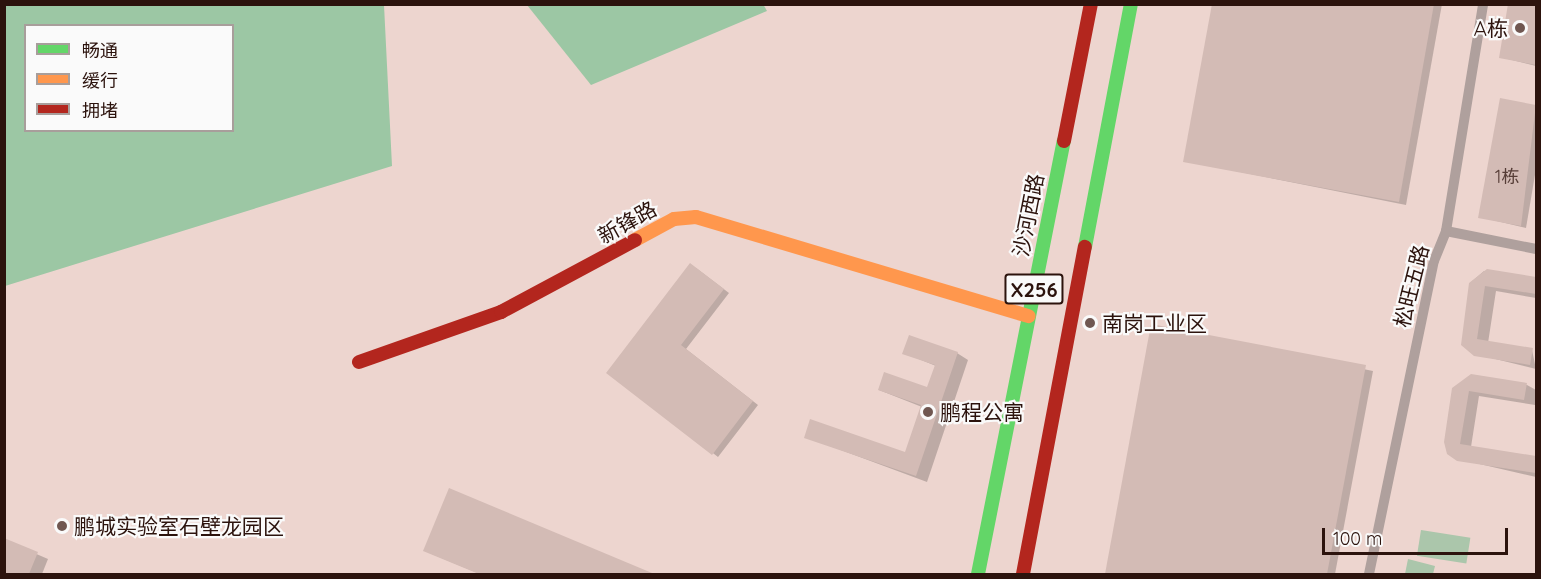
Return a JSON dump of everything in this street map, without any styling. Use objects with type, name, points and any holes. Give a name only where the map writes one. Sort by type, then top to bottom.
[{"type":"main road","name":"沙河西路","points":[[978,574],[1091,4]]},
{"type":"main road","name":"X256","points":[[1023,574],[1131,4]]},
{"type":"main road","name":"新锋路","points":[[359,362],[501,312],[674,219],[696,217],[1029,316]]},
{"type":"street","name":"松旺五路","points":[[1369,574],[1434,261],[1446,231],[1483,4]]},
{"type":"street","points":[[1446,231],[1536,249]]},
{"type":"green space","points":[[5,4],[384,5],[392,166],[5,286]]},
{"type":"green space","points":[[763,4],[767,11],[591,85],[527,5]]},
{"type":"green space","points":[[1421,530],[1470,538],[1466,564],[1417,556]]},
{"type":"green space","points":[[1408,559],[1435,566],[1433,574],[1405,574]]},
{"type":"building","points":[[1212,4],[1434,4],[1399,202],[1183,162]]},
{"type":"building","name":"A栋","points":[[1508,4],[1536,4],[1536,65],[1499,58]]},
{"type":"building","points":[[1500,98],[1536,105],[1521,226],[1478,218]]},
{"type":"building","points":[[690,263],[724,289],[681,345],[753,401],[712,455],[606,373]]},
{"type":"building","points":[[1487,269],[1536,277],[1536,294],[1485,286],[1477,339],[1533,348],[1530,365],[1474,356],[1461,345],[1469,283]]},
{"type":"building","points":[[1151,324],[1366,365],[1327,574],[1105,574]]},
{"type":"building","name":"鹏程公寓","points":[[909,335],[958,352],[916,476],[804,438],[810,419],[905,452],[921,405],[878,390],[884,372],[927,387],[935,365],[902,354]]},
{"type":"building","points":[[1471,374],[1527,383],[1524,400],[1469,391],[1460,444],[1536,456],[1536,473],[1457,461],[1447,454],[1444,442],[1452,388]]},
{"type":"building","points":[[449,488],[652,574],[479,574],[423,551]]},
{"type":"building","points":[[4,538],[38,552],[29,574],[4,574]]},
{"type":"traffic: fast","points":[[1085,247],[1131,4]]},
{"type":"traffic: fast","points":[[978,574],[1064,141]]},
{"type":"traffic: slow","points":[[635,240],[674,219],[696,217],[1029,316]]},
{"type":"traffic: jam","points":[[1064,141],[1091,4]]},
{"type":"traffic: jam","points":[[359,362],[501,312],[635,240]]},
{"type":"traffic: jam","points":[[1023,574],[1085,247]]},
{"type":"place","name":"A栋","points":[[1520,28]]},
{"type":"place","name":"南岗工业区","points":[[1090,323]]},
{"type":"place","name":"鹏程公寓","points":[[928,412]]},
{"type":"place","name":"鹏城实验室石壁龙园区","points":[[62,526]]}]
